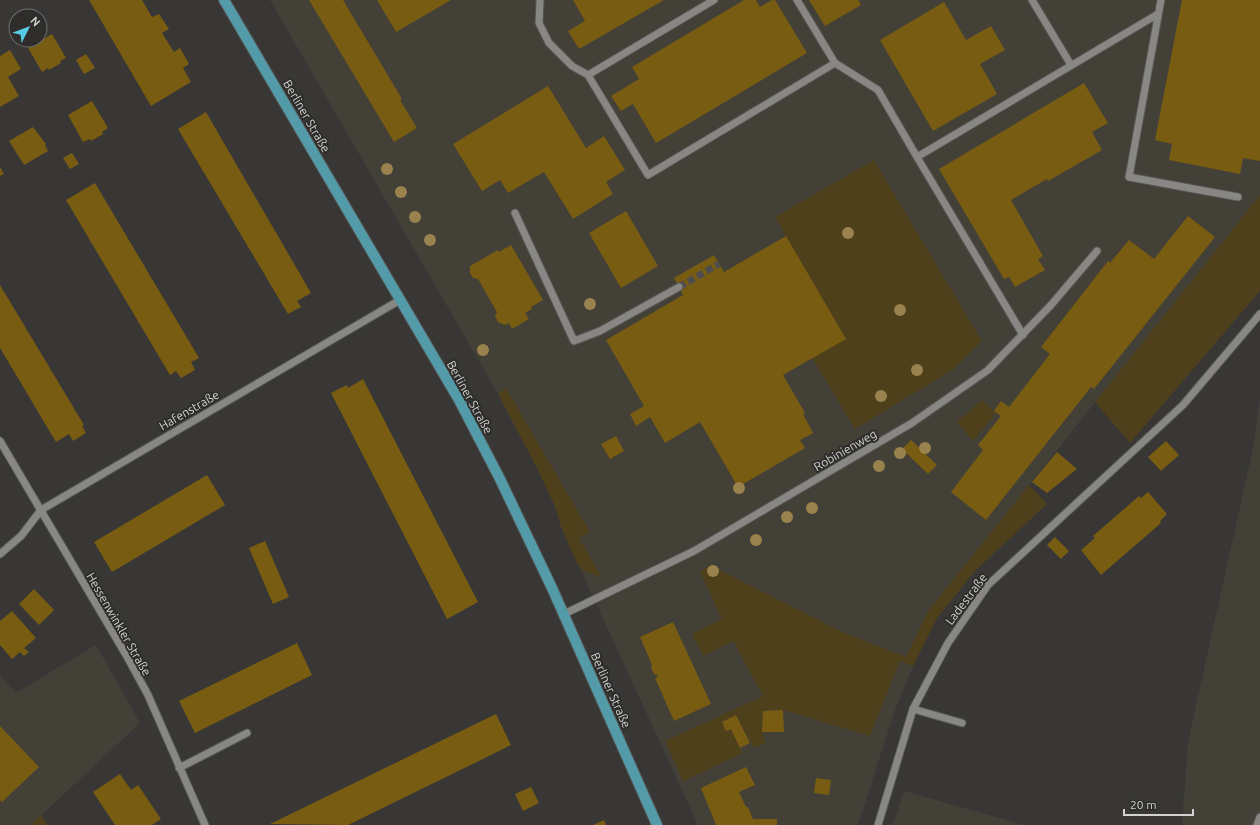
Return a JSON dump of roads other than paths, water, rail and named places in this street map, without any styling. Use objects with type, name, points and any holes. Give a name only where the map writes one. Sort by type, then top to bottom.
[{"type":"main road","name":"Berliner Straße","points":[[224,0],[458,400],[488,456],[564,614],[657,825]]},
{"type":"street","points":[[540,0],[539,23],[549,43],[572,66],[588,75],[648,175],[835,63]]},
{"type":"street","points":[[588,75],[714,0]]},
{"type":"street","points":[[797,0],[835,63],[878,90],[1023,335]]},
{"type":"street","points":[[1032,0],[1072,65]]},
{"type":"street","points":[[1161,0],[1129,177],[1238,197]]},
{"type":"street","points":[[917,157],[1158,14]]},
{"type":"street","points":[[515,213],[574,340],[600,331],[679,287]]},
{"type":"street","name":"Robinienweg","points":[[564,614],[694,551],[912,423],[988,370],[1051,305],[1097,251]]},
{"type":"street","name":"Hafenstraße","points":[[0,554],[21,536],[41,510],[400,300]]},
{"type":"street","name":"Ladestraße","points":[[878,825],[913,709],[948,643],[988,585],[1183,405],[1260,314]]},
{"type":"street","name":"Hessenwinkler Straße","points":[[0,441],[130,660],[148,695],[205,825]]},
{"type":"street","points":[[913,709],[962,722]]},
{"type":"street","points":[[179,768],[247,733]]},
{"type":"street","points":[[1257,825],[1260,817]]},
{"type":"tunnel","points":[[679,287],[719,264]]}]
